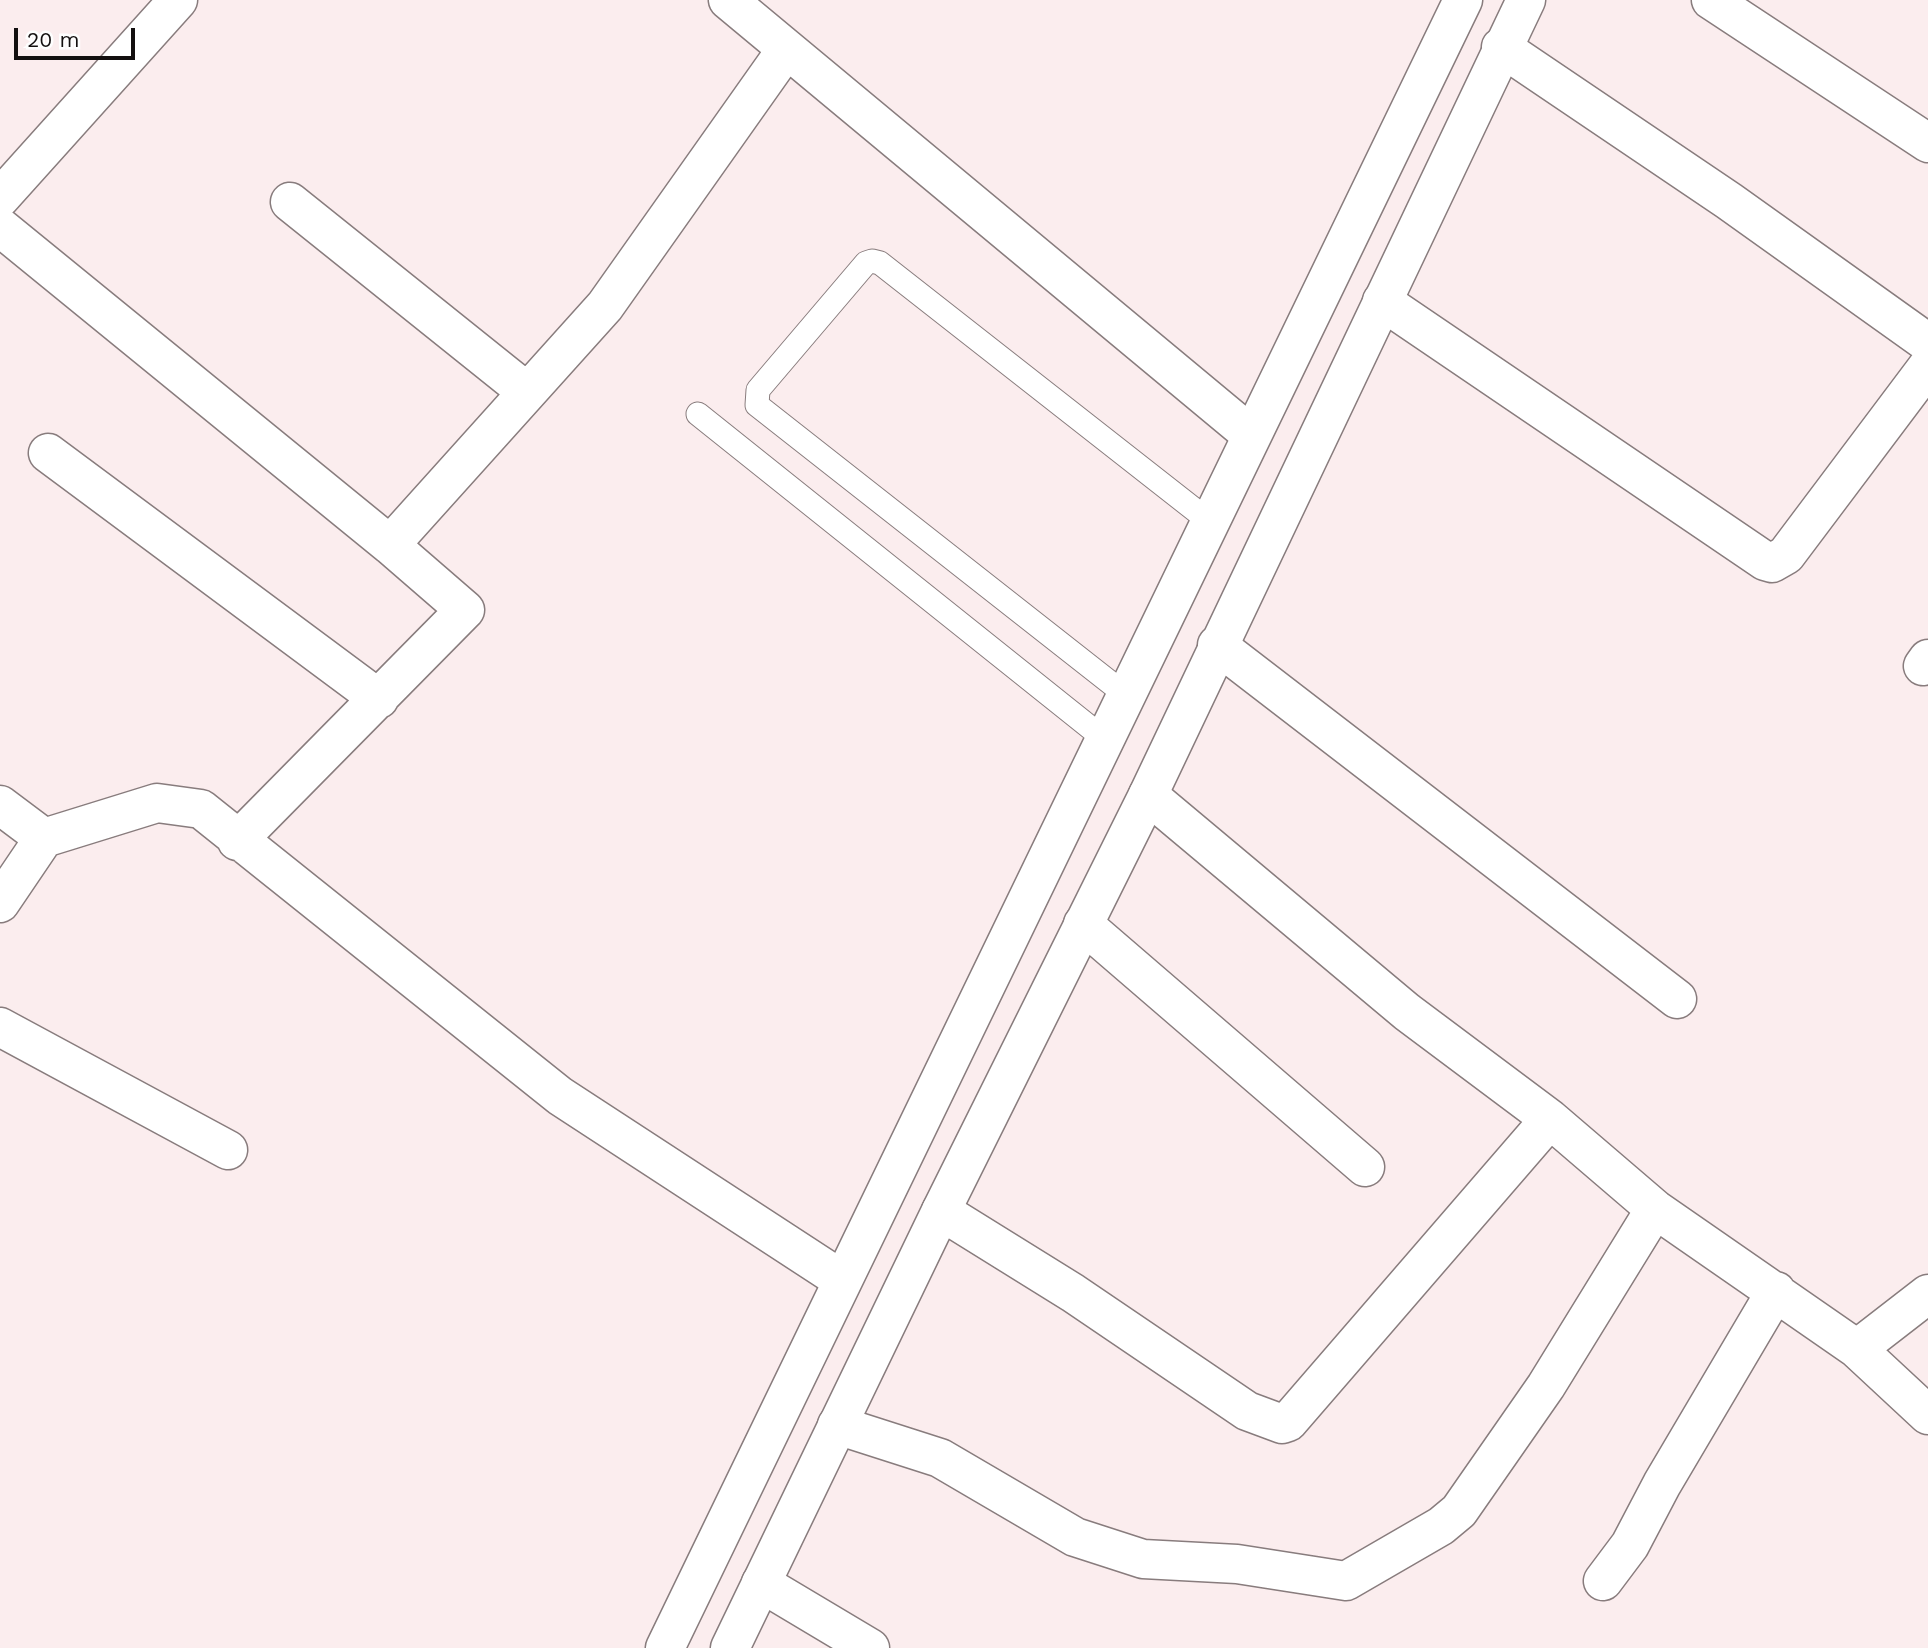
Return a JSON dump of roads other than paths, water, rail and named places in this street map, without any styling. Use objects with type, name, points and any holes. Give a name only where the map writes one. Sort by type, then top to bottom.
[{"type":"main road","points":[[0,198],[178,0]]},
{"type":"main road","points":[[729,0],[1250,434]]},
{"type":"main road","points":[[665,1648],[1107,741],[1126,695],[1250,434],[1463,0]]},
{"type":"main road","points":[[730,1648],[941,1211],[1148,795],[1501,47],[1526,0]]},
{"type":"main road","points":[[1711,0],[1928,143]]},
{"type":"main road","points":[[1501,47],[1729,201],[1928,343]]},
{"type":"main road","points":[[390,545],[605,306],[786,50]]},
{"type":"main road","points":[[290,202],[527,392]]},
{"type":"main road","points":[[0,228],[390,545],[465,610],[237,841]]},
{"type":"main road","points":[[1382,301],[1765,561],[1772,563],[1786,555],[1928,366]]},
{"type":"main road","points":[[48,453],[379,699]]},
{"type":"main road","points":[[1217,645],[1677,999]]},
{"type":"main road","points":[[1148,795],[1408,1012],[1550,1119],[1655,1209],[1857,1349],[1928,1415]]},
{"type":"main road","points":[[0,903],[44,838],[157,803],[201,809],[237,841],[560,1097],[842,1280]]},
{"type":"main road","points":[[0,805],[44,838]]},
{"type":"main road","points":[[1083,925],[1365,1167]]},
{"type":"main road","points":[[0,1027],[228,1150]]},
{"type":"main road","points":[[941,1211],[1073,1293],[1247,1411],[1282,1424],[1288,1422],[1306,1403],[1550,1119]]},
{"type":"main road","points":[[837,1425],[940,1458],[1075,1537],[1143,1559],[1237,1564],[1346,1581],[1441,1526],[1459,1511],[1546,1386],[1655,1209]]},
{"type":"main road","points":[[1603,1581],[1630,1545],[1662,1484],[1776,1291]]},
{"type":"main road","points":[[1857,1349],[1928,1294]]},
{"type":"main road","points":[[761,1583],[870,1648]]},
{"type":"lane","points":[[1126,695],[757,405],[758,390],[866,263],[880,263],[1209,521]]},
{"type":"lane","points":[[698,414],[1107,741]]}]
